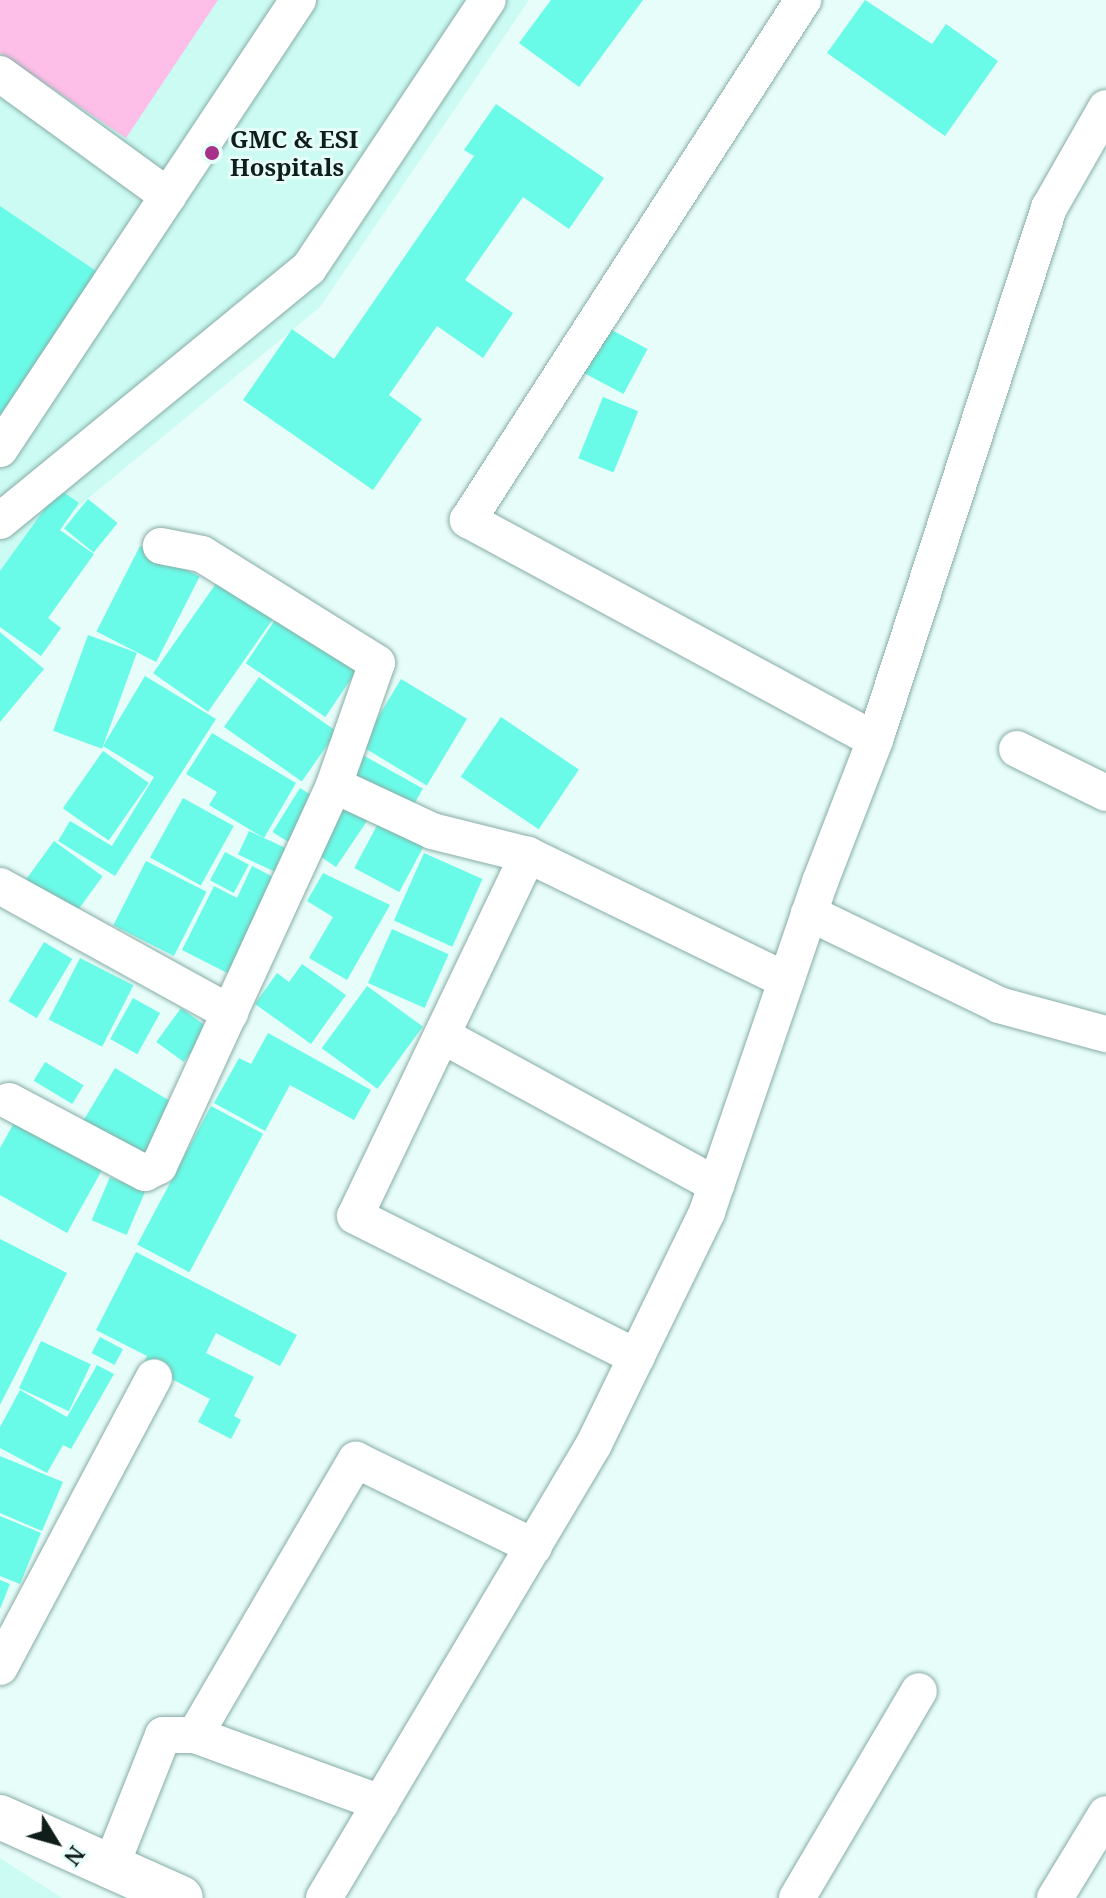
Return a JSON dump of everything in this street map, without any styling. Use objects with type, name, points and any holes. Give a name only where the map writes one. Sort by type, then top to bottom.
[{"type":"main road","points":[[0,1817],[181,1898]]},
{"type":"street","points":[[0,449],[298,0]]},
{"type":"street","points":[[0,521],[309,268],[488,0]]},
{"type":"street","points":[[803,0],[468,520],[875,740]]},
{"type":"street","points":[[0,74],[168,196]]},
{"type":"street","points":[[324,1898],[594,1444],[716,1185],[809,913],[875,740],[1049,208],[1106,108]]},
{"type":"street","points":[[3,1105],[145,1173],[159,1166],[334,785],[377,663],[202,554],[161,546]]},
{"type":"street","points":[[1017,749],[1106,793]]},
{"type":"street","points":[[334,785],[432,831],[528,855],[786,980]]},
{"type":"street","points":[[528,855],[445,1037],[355,1216],[637,1357]]},
{"type":"street","points":[[0,886],[230,1013]]},
{"type":"street","points":[[809,913],[999,1005],[1106,1034]]},
{"type":"street","points":[[445,1037],[716,1185]]},
{"type":"street","points":[[0,1667],[154,1377]]},
{"type":"street","points":[[195,1735],[356,1460],[534,1547]]},
{"type":"street","points":[[797,1898],[919,1691]]},
{"type":"street","points":[[111,1866],[163,1735],[195,1735],[381,1803]]},
{"type":"street","points":[[1055,1898],[1106,1814]]},
{"type":"shaded area","name":"GMC & ESI Hospitals","points":[[0,0],[529,0],[320,307],[0,571]]},
{"type":"shaded area","points":[[0,0],[218,0],[126,138],[0,53]]},
{"type":"shaded area","points":[[0,1858],[62,1898],[0,1898]]},
{"type":"building","points":[[551,0],[643,0],[579,87],[519,43]]},
{"type":"building","points":[[865,0],[932,44],[946,24],[998,61],[945,136],[827,53]]},
{"type":"building","points":[[496,104],[604,178],[569,229],[523,197],[465,280],[513,313],[483,358],[437,326],[389,395],[422,419],[373,490],[243,400],[292,329],[334,359],[474,156],[464,150]]},
{"type":"building","points":[[0,206],[99,273],[0,421]]},
{"type":"building","points":[[606,327],[647,349],[624,394],[582,372]]},
{"type":"building","points":[[603,397],[638,411],[614,472],[578,458]]},
{"type":"building","points":[[59,489],[79,503],[60,530],[94,554],[48,618],[61,628],[41,656],[0,627],[0,571]]},
{"type":"building","points":[[88,499],[118,523],[94,552],[64,529]]},
{"type":"building","points":[[140,546],[200,576],[156,662],[96,632]]},
{"type":"building","points":[[222,575],[277,613],[208,712],[153,673]]},
{"type":"building","points":[[281,611],[361,665],[325,717],[246,663]]},
{"type":"building","points":[[0,632],[44,669],[0,722]]},
{"type":"building","points":[[88,635],[137,653],[102,749],[53,731]]},
{"type":"building","points":[[145,676],[216,719],[115,876],[58,841],[70,821],[112,846],[154,777],[103,746]]},
{"type":"building","points":[[259,677],[337,731],[302,781],[224,727]]},
{"type":"building","points":[[401,679],[467,719],[427,786],[361,746]]},
{"type":"building","points":[[501,717],[579,770],[539,829],[461,777]]},
{"type":"building","points":[[212,733],[296,783],[264,838],[209,805],[217,792],[186,774]]},
{"type":"building","points":[[103,751],[149,783],[109,840],[63,808]]},
{"type":"building","points":[[359,753],[423,788],[408,815],[344,779]]},
{"type":"building","points":[[300,788],[321,801],[294,845],[272,832]]},
{"type":"building","points":[[183,798],[234,826],[201,886],[150,857]]},
{"type":"building","points":[[343,803],[368,820],[336,867],[311,850]]},
{"type":"building","points":[[382,816],[427,840],[399,892],[354,868]]},
{"type":"building","points":[[249,831],[296,853],[285,877],[238,855]]},
{"type":"building","points":[[54,841],[103,876],[75,914],[26,879]]},
{"type":"building","points":[[225,852],[249,865],[234,893],[210,880]]},
{"type":"building","points":[[424,853],[482,879],[452,947],[394,921]]},
{"type":"building","points":[[146,861],[207,892],[174,956],[113,925]]},
{"type":"building","points":[[252,866],[285,883],[237,978],[182,950],[214,886],[237,898]]},
{"type":"building","points":[[323,873],[390,905],[347,980],[309,958],[333,917],[307,901]]},
{"type":"building","points":[[392,929],[449,954],[425,1008],[368,983]]},
{"type":"building","points":[[44,942],[72,959],[37,1018],[8,1001]]},
{"type":"building","points":[[80,958],[133,985],[102,1047],[49,1019]]},
{"type":"building","points":[[302,964],[346,995],[311,1044],[255,1004],[277,973],[289,982]]},
{"type":"building","points":[[367,986],[423,1027],[378,1089],[322,1048]]},
{"type":"building","points":[[133,998],[160,1013],[137,1054],[110,1039]]},
{"type":"building","points":[[181,1008],[209,1028],[184,1062],[156,1042]]},
{"type":"building","points":[[268,1033],[371,1090],[354,1120],[290,1085],[265,1131],[214,1103],[239,1058],[251,1064]]},
{"type":"building","points":[[45,1062],[84,1085],[72,1104],[34,1081]]},
{"type":"building","points":[[115,1068],[176,1105],[141,1162],[80,1125]]},
{"type":"building","points":[[211,1106],[263,1134],[189,1272],[137,1245]]},
{"type":"building","points":[[15,1121],[102,1170],[67,1233],[0,1195],[0,1148]]},
{"type":"building","points":[[110,1177],[145,1192],[127,1235],[92,1220]]},
{"type":"building","points":[[0,1239],[67,1273],[0,1405]]},
{"type":"building","points":[[136,1252],[297,1335],[280,1366],[216,1333],[206,1353],[254,1377],[234,1416],[241,1420],[231,1439],[198,1422],[210,1399],[143,1364],[147,1356],[96,1330]]},
{"type":"building","points":[[100,1337],[123,1349],[115,1365],[92,1353]]},
{"type":"building","points":[[41,1341],[91,1364],[69,1411],[19,1388]]},
{"type":"building","points":[[97,1365],[114,1374],[71,1449],[63,1445],[47,1473],[0,1448],[0,1427],[20,1390],[67,1417]]},
{"type":"building","points":[[0,1456],[63,1482],[42,1531],[0,1513]]},
{"type":"building","points":[[0,1516],[41,1533],[20,1584],[0,1576]]},
{"type":"building","points":[[0,1580],[10,1584],[0,1609]]},
{"type":"place","name":"GMC & ESI Hospitals","points":[[212,153]]}]
